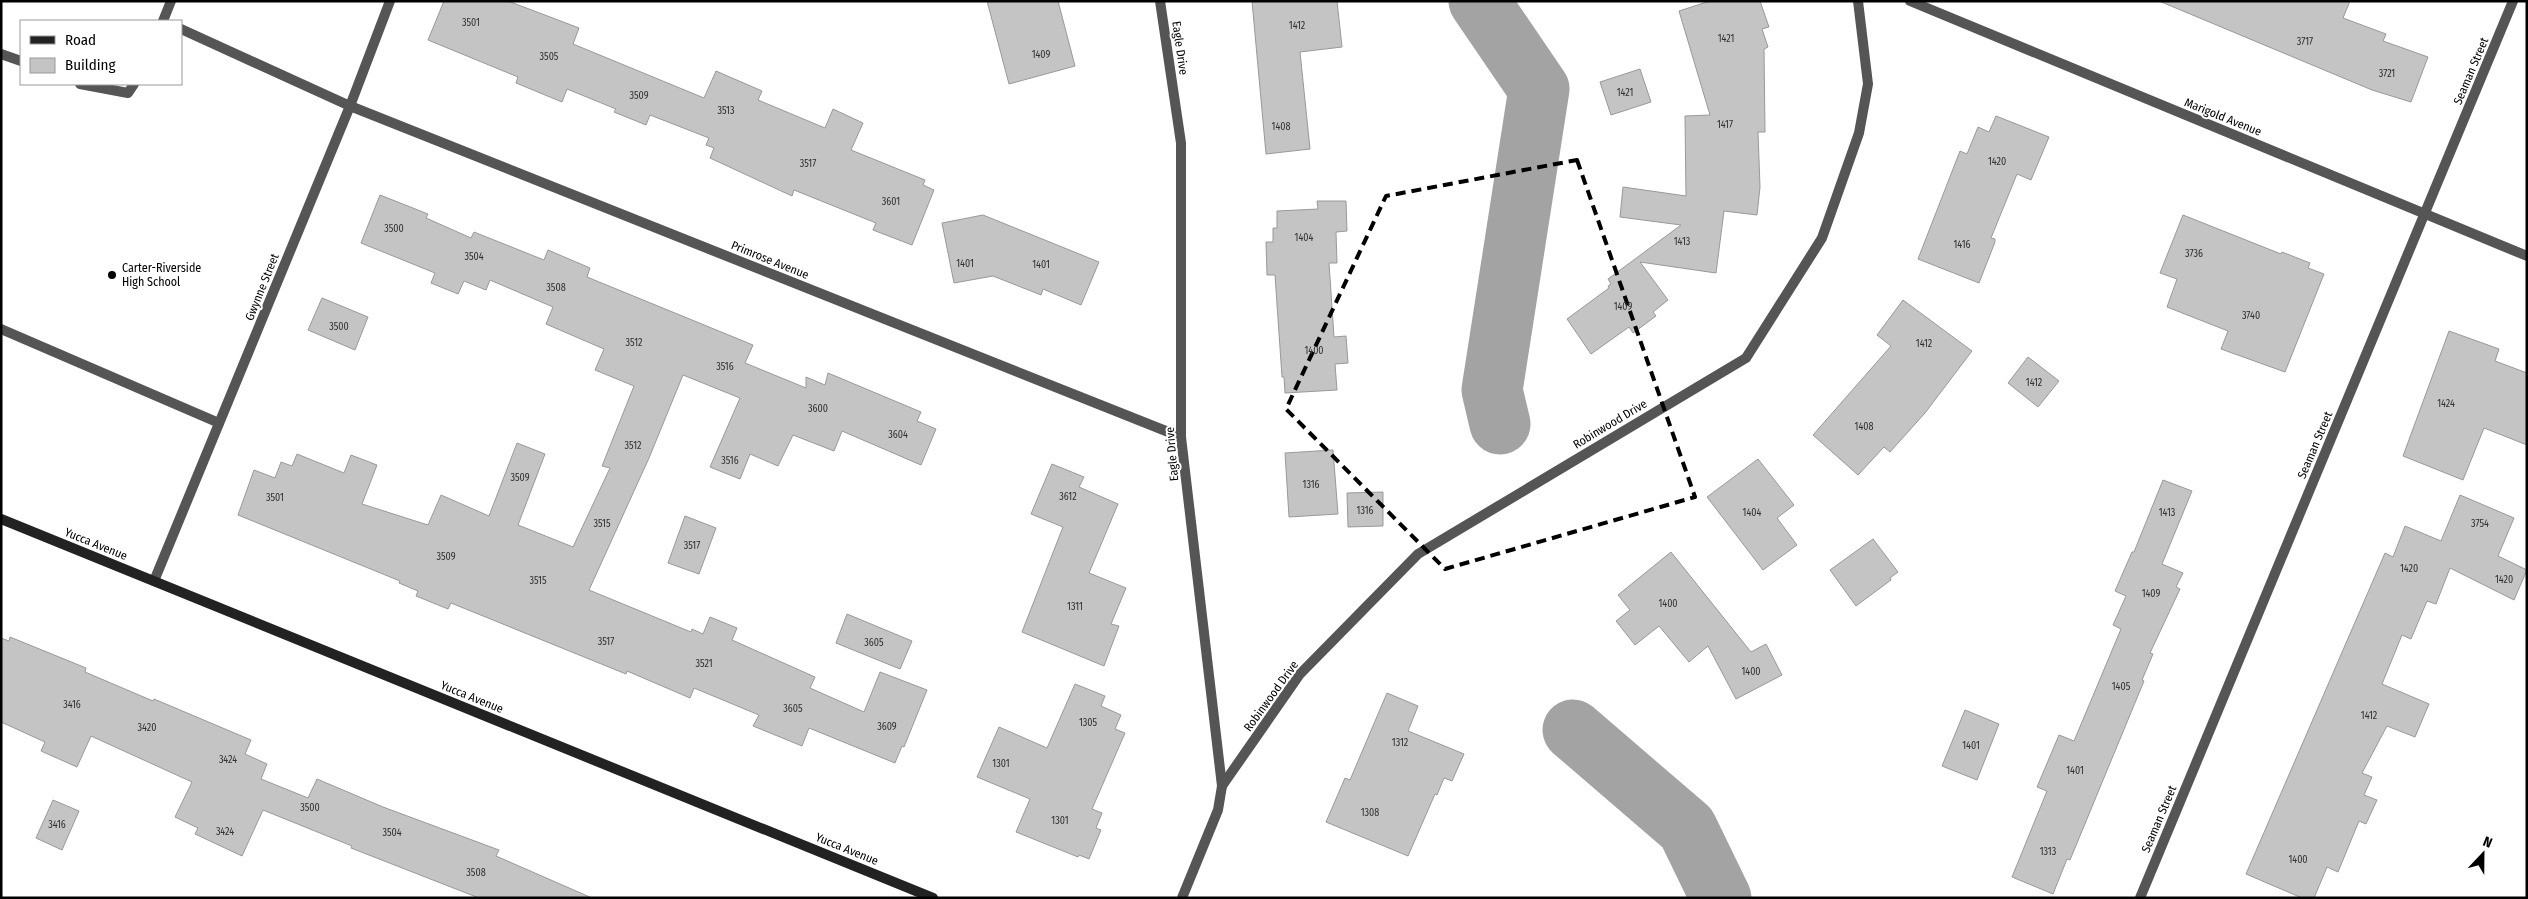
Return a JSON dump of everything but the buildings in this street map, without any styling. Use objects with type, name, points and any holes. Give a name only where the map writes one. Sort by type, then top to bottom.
[{"type":"street","points":[[164,20],[171,1]]},
{"type":"street","name":"Gwynne Street","points":[[154,581],[350,106],[390,1]]},
{"type":"street","name":"Eagle Drive","points":[[1160,1],[1181,143],[1182,437],[1222,786],[1218,810],[1182,898]]},
{"type":"street","name":"Robinwood Drive","points":[[1222,786],[1300,674],[1418,554],[1746,358],[1822,238],[1859,132],[1868,84],[1858,1]]},
{"type":"street","name":"Marigold Avenue","points":[[1910,1],[2527,256]]},
{"type":"street","name":"Seaman Street","points":[[2140,898],[2513,1]]},
{"type":"street","name":"Primrose Avenue","points":[[182,29],[350,106],[1182,437]]},
{"type":"street","points":[[1,54],[20,62]]},
{"type":"street","points":[[85,85],[128,93],[133,85]]},
{"type":"street","points":[[1,328],[219,423]]},
{"type":"street","name":"Yucca Avenue","points":[[1,519],[933,898]]},
{"type":"highlighted area","points":[[1577,160],[1695,497],[1445,569],[1286,409],[1386,196]]},
{"type":"waterway","points":[[1479,1],[1539,89],[1492,390],[1500,424]]},
{"type":"waterway","points":[[1573,730],[1687,828],[1721,898]]},
{"type":"place","name":"Carter-Riverside High School","points":[[112,275]]}]
